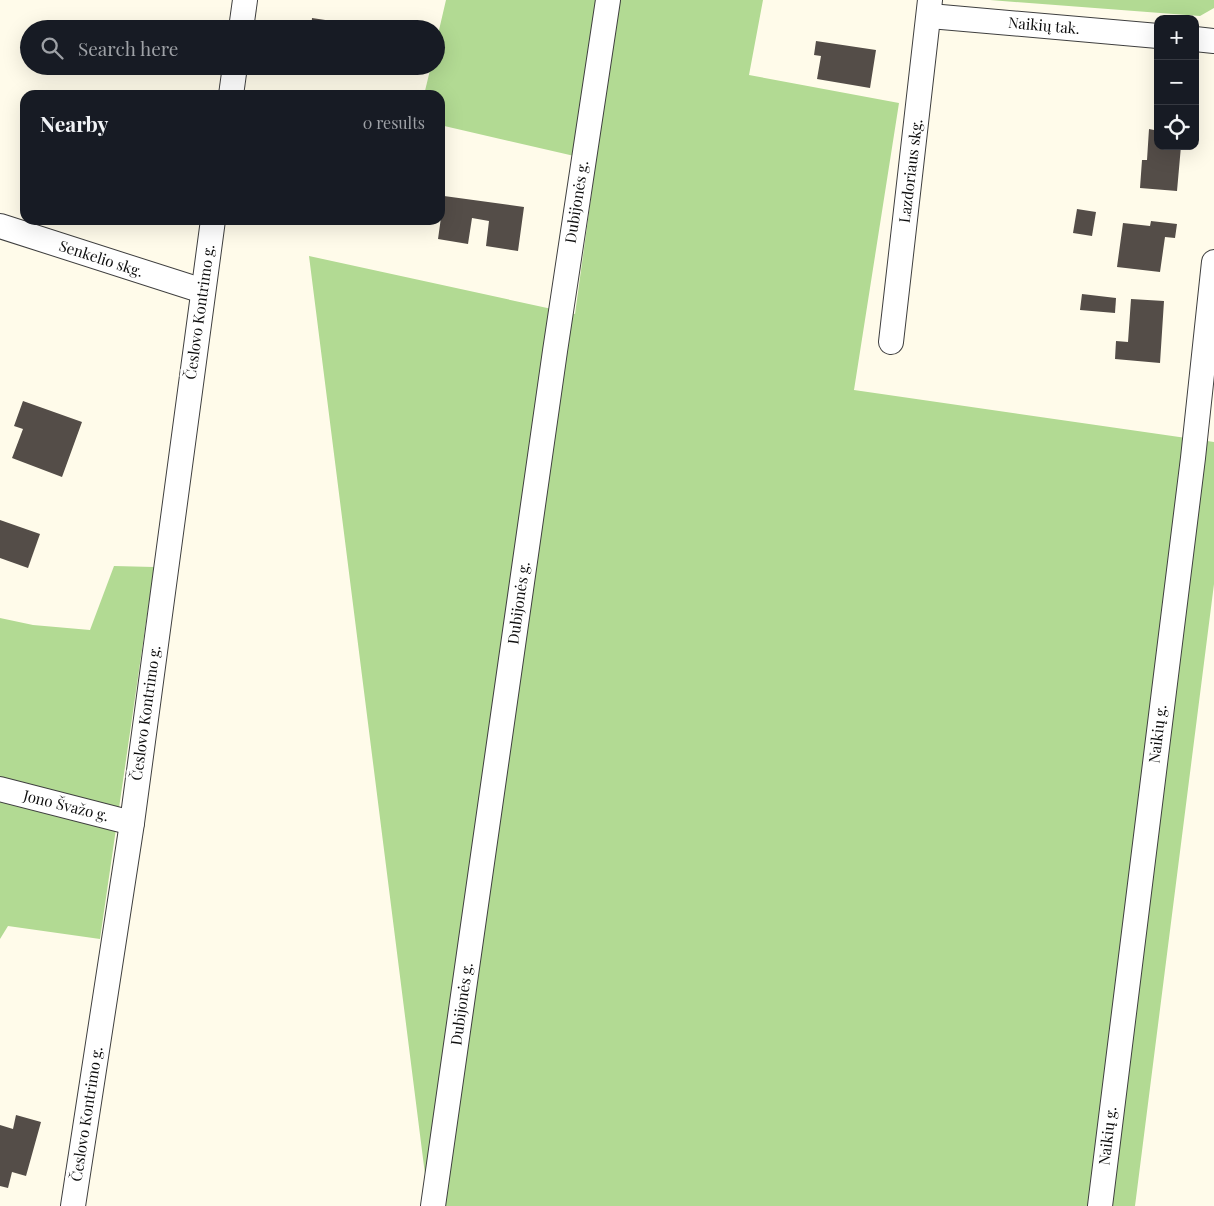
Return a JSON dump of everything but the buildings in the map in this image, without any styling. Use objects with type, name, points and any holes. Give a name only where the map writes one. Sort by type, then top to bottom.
[{"type":"street","points":[[242,20],[245,0]]},
{"type":"street","name":"Dubijonės g.","points":[[433,1206],[555,351],[608,0]]},
{"type":"street","name":"Naikių tak.","points":[[930,8],[1154,36]]},
{"type":"street","name":"Lazdoriaus skg.","points":[[891,342],[930,8]]},
{"type":"street","points":[[1199,39],[1214,41]]},
{"type":"street","points":[[232,90],[234,75]]},
{"type":"street","name":"Česlovo Kontrimo g.","points":[[73,1206],[132,823],[212,225]]},
{"type":"street","name":"Senkelio skg.","points":[[0,226],[203,291]]},
{"type":"street","name":"Naikių g.","points":[[1100,1206],[1191,468],[1214,262]]},
{"type":"street","name":"Jono Švažo g.","points":[[0,789],[132,823]]},
{"type":"green space","points":[[446,0],[763,0],[749,75],[899,103],[854,390],[1214,442],[1214,584],[1135,1206],[429,1206],[309,256],[575,314],[596,161],[445,126],[445,90],[425,90],[429,75],[445,75],[445,20],[441,20]]},
{"type":"green space","points":[[990,0],[1214,0],[1214,8],[1200,16]]},
{"type":"green space","points":[[114,566],[154,567],[100,939],[8,926],[0,939],[0,618],[33,625],[90,630]]}]
